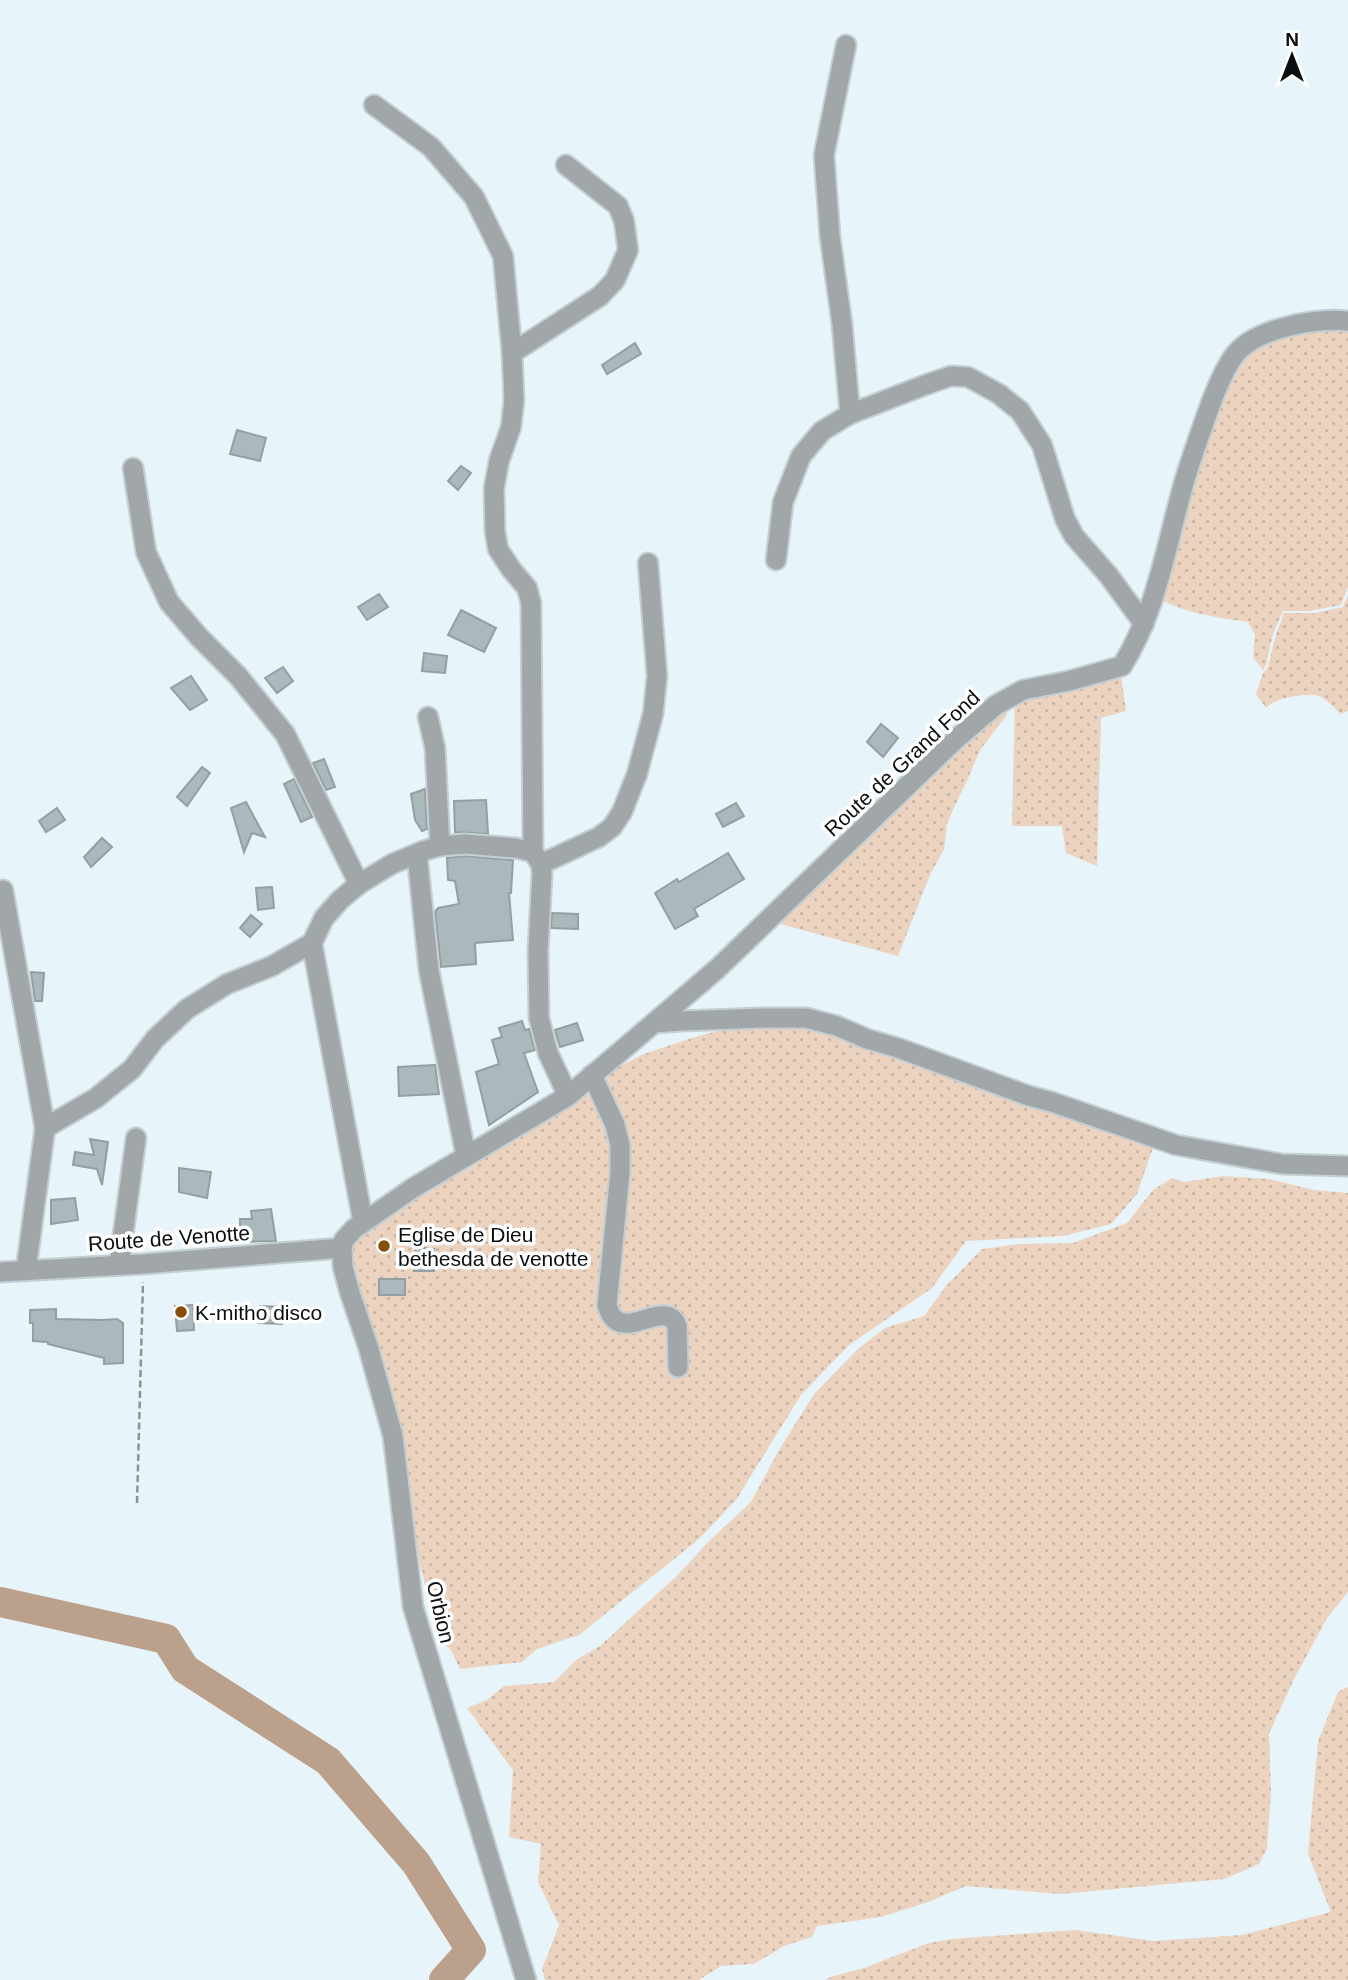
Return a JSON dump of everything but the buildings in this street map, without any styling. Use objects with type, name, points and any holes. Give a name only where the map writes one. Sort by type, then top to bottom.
[{"type":"street","points":[[846,45],[824,155],[830,237],[842,324],[850,414]]},
{"type":"street","points":[[374,105],[431,147],[474,197],[503,256],[514,400],[511,427],[499,461],[494,488],[495,532],[498,550],[527,588],[531,603],[537,858],[542,886],[538,951],[539,1018],[548,1053],[568,1096]]},
{"type":"street","points":[[512,353],[600,296],[615,280],[628,250],[624,221],[618,206],[566,165]]},
{"type":"street","name":"Route de Grand Fond","points":[[342,1248],[349,1234],[363,1222],[413,1188],[568,1096],[717,969],[955,740],[996,705],[1023,690],[1122,666],[1138,641],[1153,601],[1183,488],[1212,400],[1235,355],[1255,337],[1279,329],[1335,320],[1348,321]]},
{"type":"street","points":[[776,560],[783,502],[801,456],[822,431],[850,414],[951,376],[968,377],[999,394],[1020,411],[1041,445],[1065,519],[1074,536],[1109,576],[1144,624]]},
{"type":"street","points":[[134,468],[146,552],[169,602],[238,676],[285,734],[359,884]]},
{"type":"street","points":[[45,1128],[96,1098],[132,1069],[155,1039],[187,1009],[226,984],[272,966],[312,943],[324,918],[340,900],[359,884],[392,864],[440,846],[465,844],[515,848],[537,858],[599,837],[612,827],[622,812],[637,774],[653,714],[657,676],[648,563]]},
{"type":"street","points":[[428,717],[435,748],[440,846]]},
{"type":"street","points":[[416,854],[429,971],[466,1156]]},
{"type":"street","points":[[3,890],[45,1128],[26,1270]]},
{"type":"street","points":[[312,943],[363,1222]]},
{"type":"street","points":[[654,1023],[806,1018],[836,1026],[1029,1096],[1176,1145],[1282,1164],[1348,1166]]},
{"type":"street","points":[[592,1075],[615,1125],[620,1145],[620,1172],[607,1305],[612,1316],[618,1322],[626,1324],[661,1316],[675,1320],[678,1367]]},
{"type":"street","points":[[119,1265],[136,1138]]},
{"type":"street","name":"Route de Venotte","points":[[0,1272],[342,1248]]},
{"type":"street","name":"Orbion","points":[[342,1248],[343,1267],[350,1293],[393,1436],[413,1607],[526,1980]]},
{"type":"path","points":[[137,1503],[143,1264]]},
{"type":"shaded area","points":[[1348,314],[1348,587],[1341,605],[1309,611],[1283,611],[1263,670],[1253,657],[1255,635],[1248,622],[1190,611],[1158,598],[1229,348]]},
{"type":"shaded area","points":[[1348,595],[1348,711],[1341,714],[1325,699],[1314,695],[1283,699],[1266,708],[1256,694],[1263,673],[1268,667],[1284,613],[1315,613],[1343,607]]},
{"type":"shaded area","points":[[1121,674],[1126,711],[1101,718],[1097,866],[1066,853],[1062,826],[1012,826],[1015,697],[1049,687],[1082,688],[1101,677]]},
{"type":"shaded area","points":[[1007,699],[1007,715],[980,750],[955,805],[947,824],[944,849],[930,875],[898,956],[762,919]]},
{"type":"shaded area","points":[[756,1021],[824,1029],[1031,1107],[1154,1145],[1137,1194],[1111,1224],[1063,1236],[966,1241],[932,1288],[849,1345],[801,1395],[736,1500],[699,1539],[579,1635],[537,1649],[522,1662],[460,1669],[451,1650],[438,1638],[399,1477],[340,1269],[359,1229],[569,1092],[644,1054]]},
{"type":"shaded area","points":[[1223,1176],[1269,1179],[1314,1190],[1348,1193],[1348,1592],[1327,1618],[1293,1681],[1269,1734],[1271,1791],[1267,1848],[1259,1864],[1224,1879],[1060,1894],[966,1886],[881,1917],[817,1926],[812,1937],[784,1946],[754,1964],[721,1966],[699,1980],[545,1980],[542,1968],[559,1925],[538,1882],[541,1844],[509,1837],[513,1770],[467,1708],[487,1700],[504,1686],[554,1682],[576,1660],[600,1646],[678,1575],[707,1543],[751,1502],[814,1394],[859,1348],[885,1328],[924,1316],[946,1286],[982,1249],[1019,1244],[1073,1243],[1127,1223],[1153,1190],[1172,1178],[1184,1182]]},
{"type":"shaded area","points":[[1348,1687],[1348,1980],[824,1980],[929,1943],[952,1939],[1075,1930],[1154,1941],[1242,1935],[1331,1912],[1308,1854],[1318,1741],[1338,1692]]},
{"type":"waterway","points":[[0,1602],[166,1639],[185,1669],[328,1761],[416,1863],[471,1950],[444,1980]]},
{"type":"place","name":"Eglise de Dieu bethesda de venotte","points":[[384,1246]]},
{"type":"place","name":"K-mitho disco","points":[[181,1312]]}]
